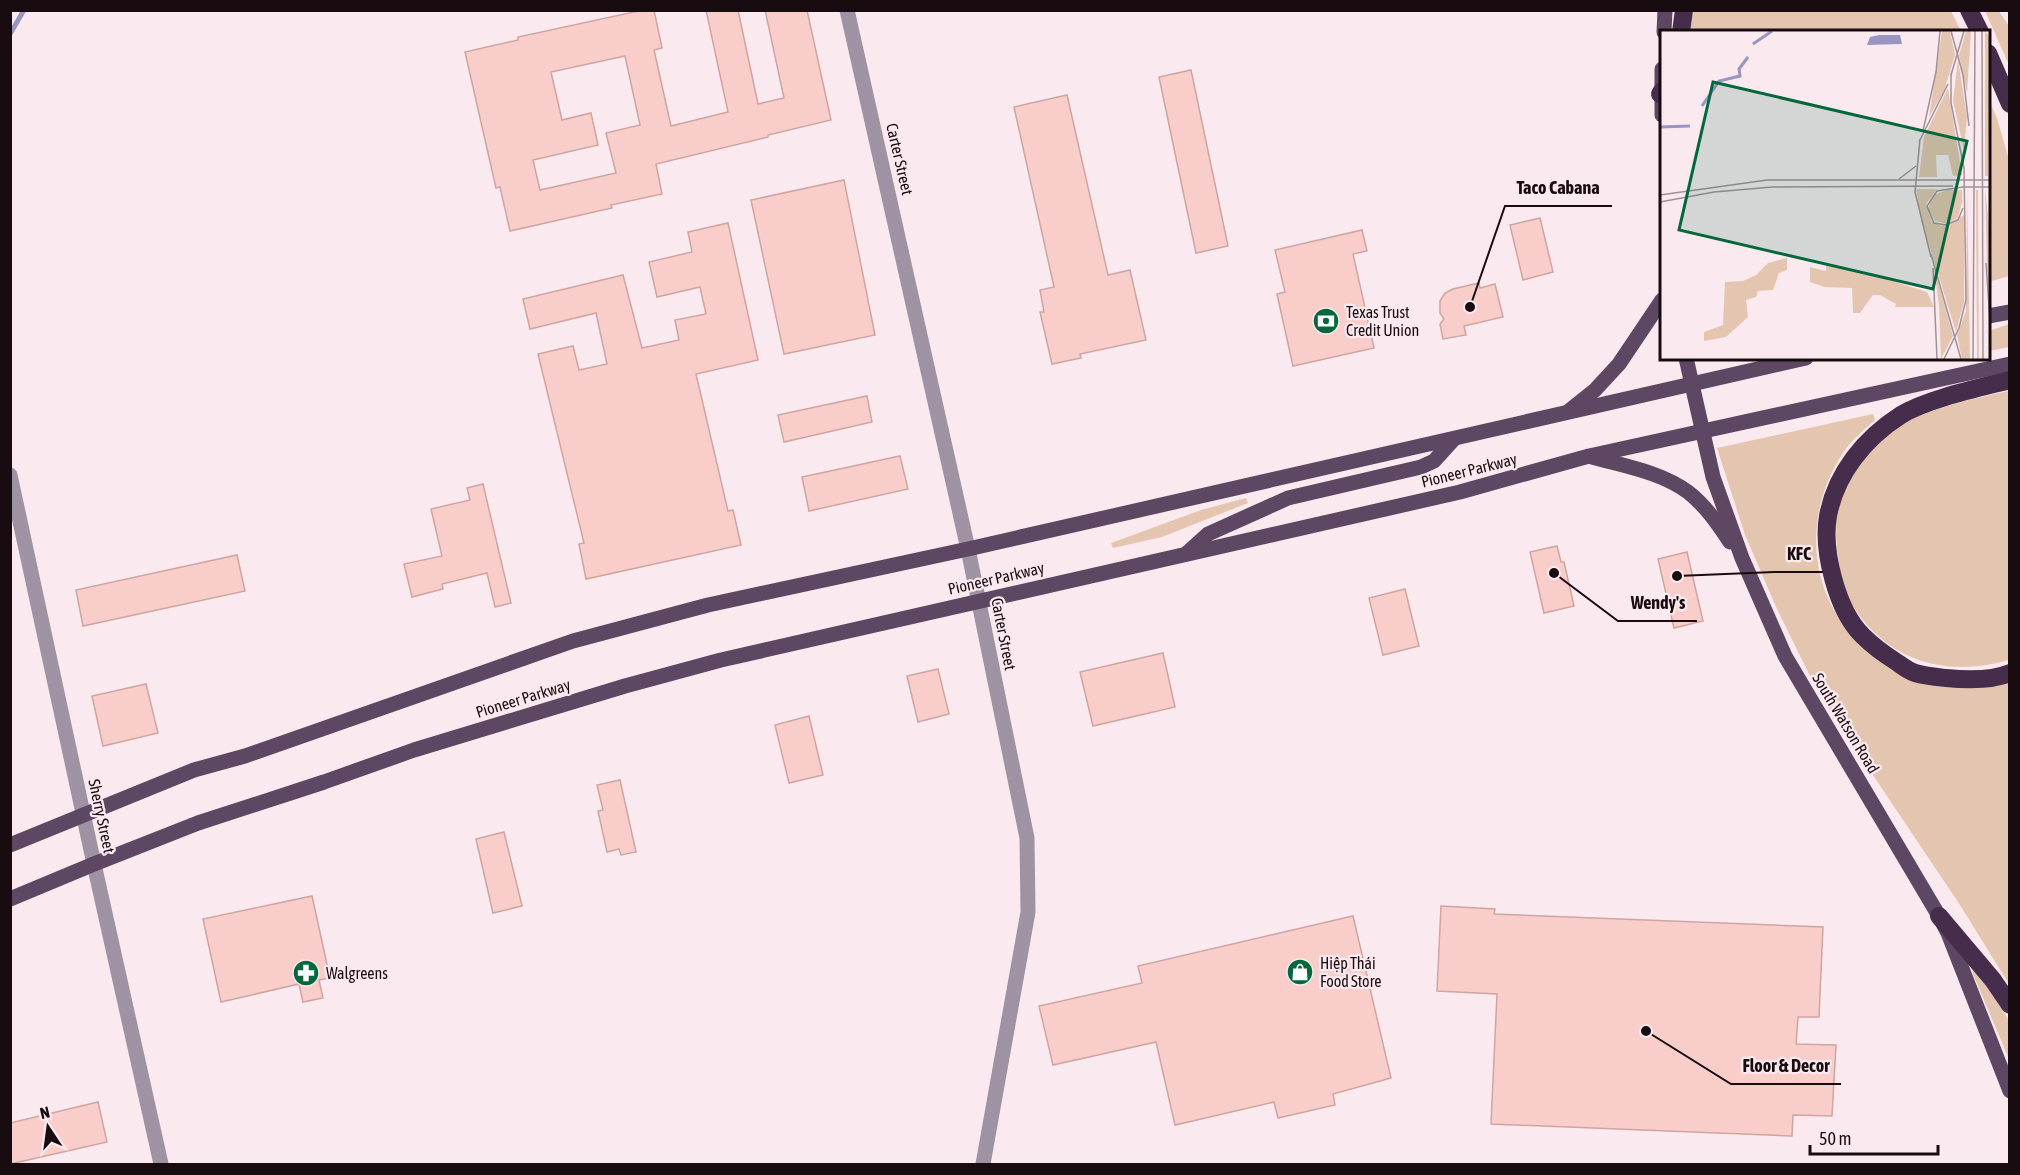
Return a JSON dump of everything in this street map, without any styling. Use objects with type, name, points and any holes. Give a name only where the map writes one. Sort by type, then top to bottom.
[{"type":"highway","points":[[1681,30],[1684,10]]},
{"type":"highway","points":[[1969,10],[1979,30]]},
{"type":"highway","points":[[1990,55],[2010,104]]},
{"type":"highway","points":[[2010,380],[1940,399],[1903,414],[1877,432],[1854,458],[1840,479],[1829,515],[1827,532],[1828,559],[1851,622],[1862,635],[1887,656],[1913,673],[1931,676],[1963,680],[2010,673]]},
{"type":"highway","points":[[1939,916],[2010,1005]]},
{"type":"main road","points":[[1664,30],[1665,10]]},
{"type":"main road","points":[[1567,412],[1595,390],[1619,364],[1660,303]]},
{"type":"main road","points":[[1990,316],[2010,312]]},
{"type":"main road","name":"South Watson Road","points":[[1686,360],[1713,477],[1742,558],[1785,656],[1948,933],[2010,1091]]},
{"type":"main road","name":"Pioneer Parkway","points":[[10,844],[194,770],[245,756],[573,641],[708,605],[968,549],[1797,360]]},
{"type":"main road","name":"Pioneer Parkway","points":[[10,899],[198,823],[414,750],[595,695],[721,660],[1460,492],[1589,456],[2010,364]]},
{"type":"main road","points":[[1187,553],[1208,534],[1288,498],[1421,467],[1434,461],[1454,439]]},
{"type":"main road","points":[[1589,456],[1665,478],[1688,492],[1719,526],[1742,558]]},
{"type":"street","name":"Carter Street","points":[[847,10],[968,549],[1027,838],[1028,912],[983,1164]]},
{"type":"street","name":"Sherry Street","points":[[10,475],[161,1164]]},
{"type":"shaded area","points":[[1693,10],[1951,11],[1960,30],[1690,30]]},
{"type":"shaded area","points":[[1985,11],[1999,11],[2009,26],[2009,65]]},
{"type":"shaded area","points":[[1990,102],[2009,160],[2009,276],[1990,282]]},
{"type":"shaded area","points":[[2009,324],[2009,347],[1990,351],[1990,331]]},
{"type":"shaded area","points":[[2009,391],[2009,660],[1970,667],[1933,664],[1898,650],[1882,639],[1863,620],[1846,594],[1840,576],[1836,538],[1836,522],[1842,492],[1848,478],[1866,452],[1891,430],[1940,408]]},
{"type":"shaded area","points":[[1873,414],[1875,420],[1852,441],[1841,456],[1829,478],[1821,501],[1816,549],[1820,573],[1827,596],[1838,617],[1863,646],[1891,669],[1903,673],[2009,680],[2009,984],[1960,905],[1834,717],[1808,672],[1777,609],[1745,535],[1717,448]]},
{"type":"shaded area","points":[[1246,498],[1248,503],[1162,537],[1113,548],[1111,543],[1201,510]]},
{"type":"shaded area","points":[[1973,970],[1982,974],[2009,1021],[2009,1059],[1973,974]]},
{"type":"building","points":[[643,10],[654,10],[662,48],[654,50],[671,126],[728,112],[706,10],[738,10],[758,104],[784,98],[765,10],[807,10],[831,120],[656,164],[662,194],[510,231],[500,187],[496,188],[465,52],[518,40],[518,37]],"holes":[[[625,56],[640,125],[606,133],[616,173],[540,190],[533,160],[598,145],[591,113],[562,120],[551,72]]]},
{"type":"building","points":[[1191,70],[1228,246],[1196,253],[1159,77]]},
{"type":"building","points":[[1067,95],[1108,275],[1130,270],[1146,340],[1080,354],[1081,358],[1052,364],[1040,312],[1044,312],[1040,290],[1054,287],[1014,107]]},
{"type":"building","points":[[844,180],[875,335],[784,354],[751,200]]},
{"type":"building","points":[[1540,218],[1553,272],[1523,280],[1510,225]]},
{"type":"building","points":[[728,223],[758,360],[696,374],[728,511],[733,510],[741,545],[586,579],[579,544],[584,543],[538,354],[573,346],[579,370],[607,364],[596,313],[530,329],[523,299],[623,275],[642,348],[679,340],[675,320],[706,314],[700,287],[657,297],[649,262],[692,252],[688,232]]},
{"type":"building","name":"Texas Trust Credit Union","points":[[1362,230],[1367,251],[1353,254],[1374,348],[1293,366],[1277,294],[1285,292],[1275,250]]},
{"type":"building","points":[[1479,283],[1480,288],[1495,284],[1503,317],[1464,326],[1466,335],[1443,339],[1440,324],[1444,319],[1440,313],[1440,301],[1445,293]]},
{"type":"building","points":[[867,396],[872,422],[784,442],[778,415]]},
{"type":"building","points":[[900,456],[908,489],[809,511],[802,477]]},
{"type":"building","points":[[483,484],[511,603],[495,607],[487,573],[442,584],[443,589],[412,597],[404,564],[442,556],[431,509],[470,500],[467,488]]},
{"type":"building","points":[[1557,546],[1561,562],[1564,562],[1574,606],[1544,613],[1530,552]]},
{"type":"building","points":[[1687,552],[1703,621],[1674,628],[1658,559]]},
{"type":"building","points":[[237,555],[245,591],[83,626],[76,590]]},
{"type":"building","points":[[1405,589],[1419,646],[1383,655],[1369,598]]},
{"type":"building","points":[[1163,653],[1175,707],[1093,726],[1080,672]]},
{"type":"building","points":[[938,669],[949,714],[918,722],[907,676]]},
{"type":"building","points":[[146,684],[158,733],[103,746],[92,696]]},
{"type":"building","points":[[809,716],[823,775],[789,783],[775,725]]},
{"type":"building","points":[[620,780],[636,852],[621,855],[619,849],[607,852],[598,811],[603,810],[597,785]]},
{"type":"building","points":[[504,832],[522,906],[493,913],[476,839]]},
{"type":"building","name":"Walgreens","points":[[312,896],[330,978],[319,980],[323,998],[303,1002],[299,984],[221,1002],[203,919]]},
{"type":"building","points":[[1441,906],[1495,909],[1494,914],[1823,927],[1819,1017],[1798,1017],[1796,1044],[1836,1045],[1832,1116],[1793,1115],[1792,1136],[1491,1124],[1497,994],[1437,991]]},
{"type":"building","points":[[1353,916],[1391,1078],[1333,1094],[1335,1105],[1278,1118],[1274,1102],[1175,1125],[1156,1042],[1053,1065],[1039,1006],[1142,983],[1138,966]]},
{"type":"building","points":[[98,1102],[107,1142],[10,1164],[10,1123]]},
{"type":"waterway","points":[[10,34],[24,10]]},
{"type":"place","name":"Taco Cabana","points":[[1470,307]]},
{"type":"place","name":"Texas Trust Credit Union","points":[[1326,321]]},
{"type":"place","name":"Wendy's","points":[[1554,573]]},
{"type":"place","name":"KFC","points":[[1677,576]]},
{"type":"place","name":"Hiệp Thái Food Store","points":[[1300,972]]},
{"type":"place","name":"Walgreens","points":[[306,973]]},
{"type":"place","name":"Floor & Decor","points":[[1646,1031]]}]
